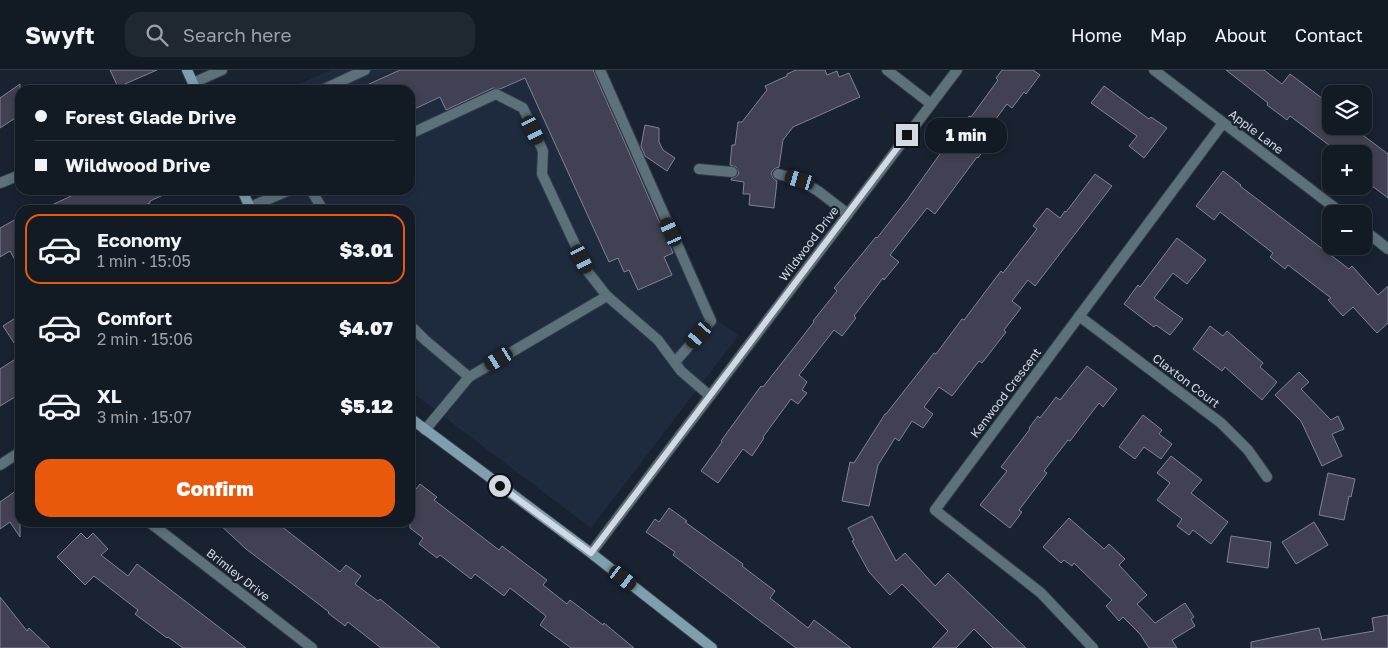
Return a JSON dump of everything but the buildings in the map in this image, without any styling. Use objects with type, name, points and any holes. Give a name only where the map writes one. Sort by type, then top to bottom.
[{"type":"street","points":[[187,70],[194,85]]},
{"type":"street","points":[[197,85],[222,70]]},
{"type":"street","points":[[333,85],[365,70]]},
{"type":"street","points":[[600,70],[711,321],[675,362]]},
{"type":"street","points":[[887,70],[931,104]]},
{"type":"street","name":"Wildwood Drive","points":[[591,553],[957,70]]},
{"type":"street","name":"Apple Lane","points":[[1154,70],[1330,205]]},
{"type":"street","points":[[415,132],[496,94],[523,108],[543,151],[542,174],[588,272],[607,296],[658,340],[681,371],[710,396]]},
{"type":"street","name":"Kenwood Crescent","points":[[1093,648],[1040,592],[935,510],[1223,123]]},
{"type":"street","points":[[699,169],[732,172]]},
{"type":"street","points":[[778,174],[800,180],[848,214]]},
{"type":"street","points":[[0,184],[15,177]]},
{"type":"street","points":[[258,205],[279,195]]},
{"type":"street","points":[[1372,236],[1388,249]]},
{"type":"street","points":[[425,430],[469,377],[607,296]]},
{"type":"street","name":"Claxton Court","points":[[1079,316],[1221,423],[1248,450],[1267,477]]},
{"type":"street","points":[[415,330],[469,377]]},
{"type":"street","points":[[415,422],[591,553],[712,648]]},
{"type":"street","points":[[0,465],[15,455]]},
{"type":"street","name":"Brimley Drive","points":[[155,527],[312,648]]},
{"type":"shaded area","points":[[331,70],[607,70],[719,322],[739,335],[591,528],[415,395],[415,205],[276,205],[271,195],[415,195],[415,85],[296,85]]},
{"type":"route","points":[[500,486],[591,553],[907,135]]}]
